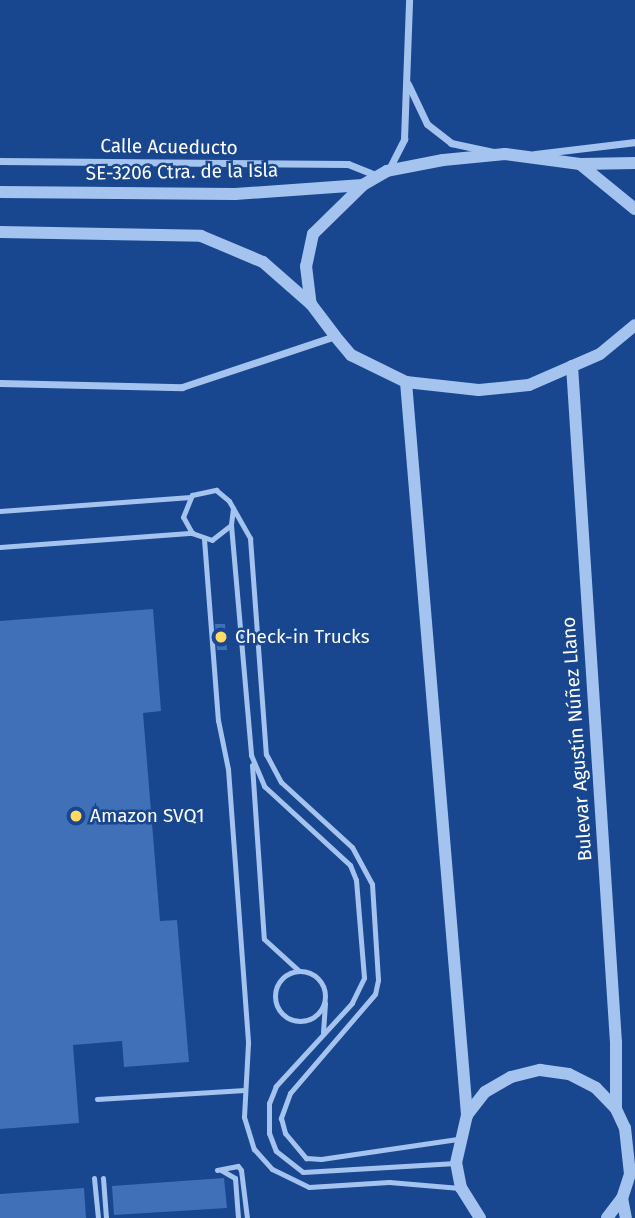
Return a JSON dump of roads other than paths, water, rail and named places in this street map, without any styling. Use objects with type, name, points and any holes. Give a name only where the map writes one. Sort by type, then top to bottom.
[{"type":"street","points":[[383,174],[404,139],[408,83],[408,0]]},
{"type":"street","points":[[408,83],[427,124],[451,143],[505,154]]},
{"type":"street","points":[[526,155],[635,142]]},
{"type":"street","name":"SE-3206 Ctra. de la Isla","points":[[311,304],[306,266],[313,234],[363,185],[383,174],[505,154],[580,164],[635,163]]},
{"type":"street","name":"Calle Acueducto","points":[[0,161],[348,164],[383,174]]},
{"type":"street","name":"SE-3206 Ctra. de la Isla","points":[[580,164],[635,209]]},
{"type":"street","name":"SE-3206 Ctra. de la Isla","points":[[0,192],[235,194],[363,185]]},
{"type":"street","name":"SE-3206 Ctra. de la Isla","points":[[0,232],[201,236],[263,262],[311,304],[351,355],[406,382],[479,390],[528,385],[600,354],[635,325]]},
{"type":"street","points":[[0,383],[182,387],[335,336]]},
{"type":"street","name":"Bulevar Agustín Núñez Llano","points":[[572,366],[616,1042],[616,1110]]},
{"type":"street","name":"Bulevar Agustín Núñez Llano","points":[[406,382],[467,1115]]},
{"type":"street","name":"Bulevar Agustín Núñez Llano","points":[[475,1215],[461,1188],[456,1163],[458,1139],[467,1115],[485,1092],[510,1077],[540,1070],[569,1074],[596,1088],[616,1110],[633,1148],[630,1174],[622,1198],[607,1218]]},
{"type":"street","name":"Bulevar Agustín Núñez Llano","points":[[622,1198],[626,1218]]},
{"type":"lane","points":[[0,511],[190,497],[199,491],[216,491],[233,508],[250,538],[266,754],[281,782],[352,847],[372,884],[378,980],[375,994],[289,1093],[281,1118],[285,1133],[306,1158],[321,1159],[458,1139]]},
{"type":"lane","points":[[190,497],[183,517],[192,533]]},
{"type":"lane","points":[[233,508],[231,525],[264,939],[299,971],[315,975],[325,998],[323,1035]]},
{"type":"lane","points":[[0,547],[192,533],[204,539],[220,537],[231,525]]},
{"type":"lane","points":[[204,539],[218,720],[229,769],[248,1043],[244,1117],[254,1149],[288,1180],[325,1188],[389,1182],[461,1188]]},
{"type":"lane","points":[[251,755],[264,786],[341,854],[356,880],[364,978],[352,1003],[276,1086],[269,1103],[269,1133],[289,1164],[321,1174],[456,1163]]},
{"type":"lane","points":[[299,971],[284,976],[275,990],[282,1013],[295,1021],[311,1018],[325,998]]},
{"type":"lane","points":[[97,1099],[245,1090]]},
{"type":"lane","points":[[238,1218],[235,1178],[232,1173],[218,1170],[237,1166],[242,1170],[247,1218]]},
{"type":"lane","points":[[94,1178],[97,1218]]},
{"type":"lane","points":[[103,1178],[106,1218]]},
{"type":"place","name":"Check-in Trucks","points":[[221,637]]},
{"type":"place","name":"Amazon SVQ1","points":[[76,816]]}]
